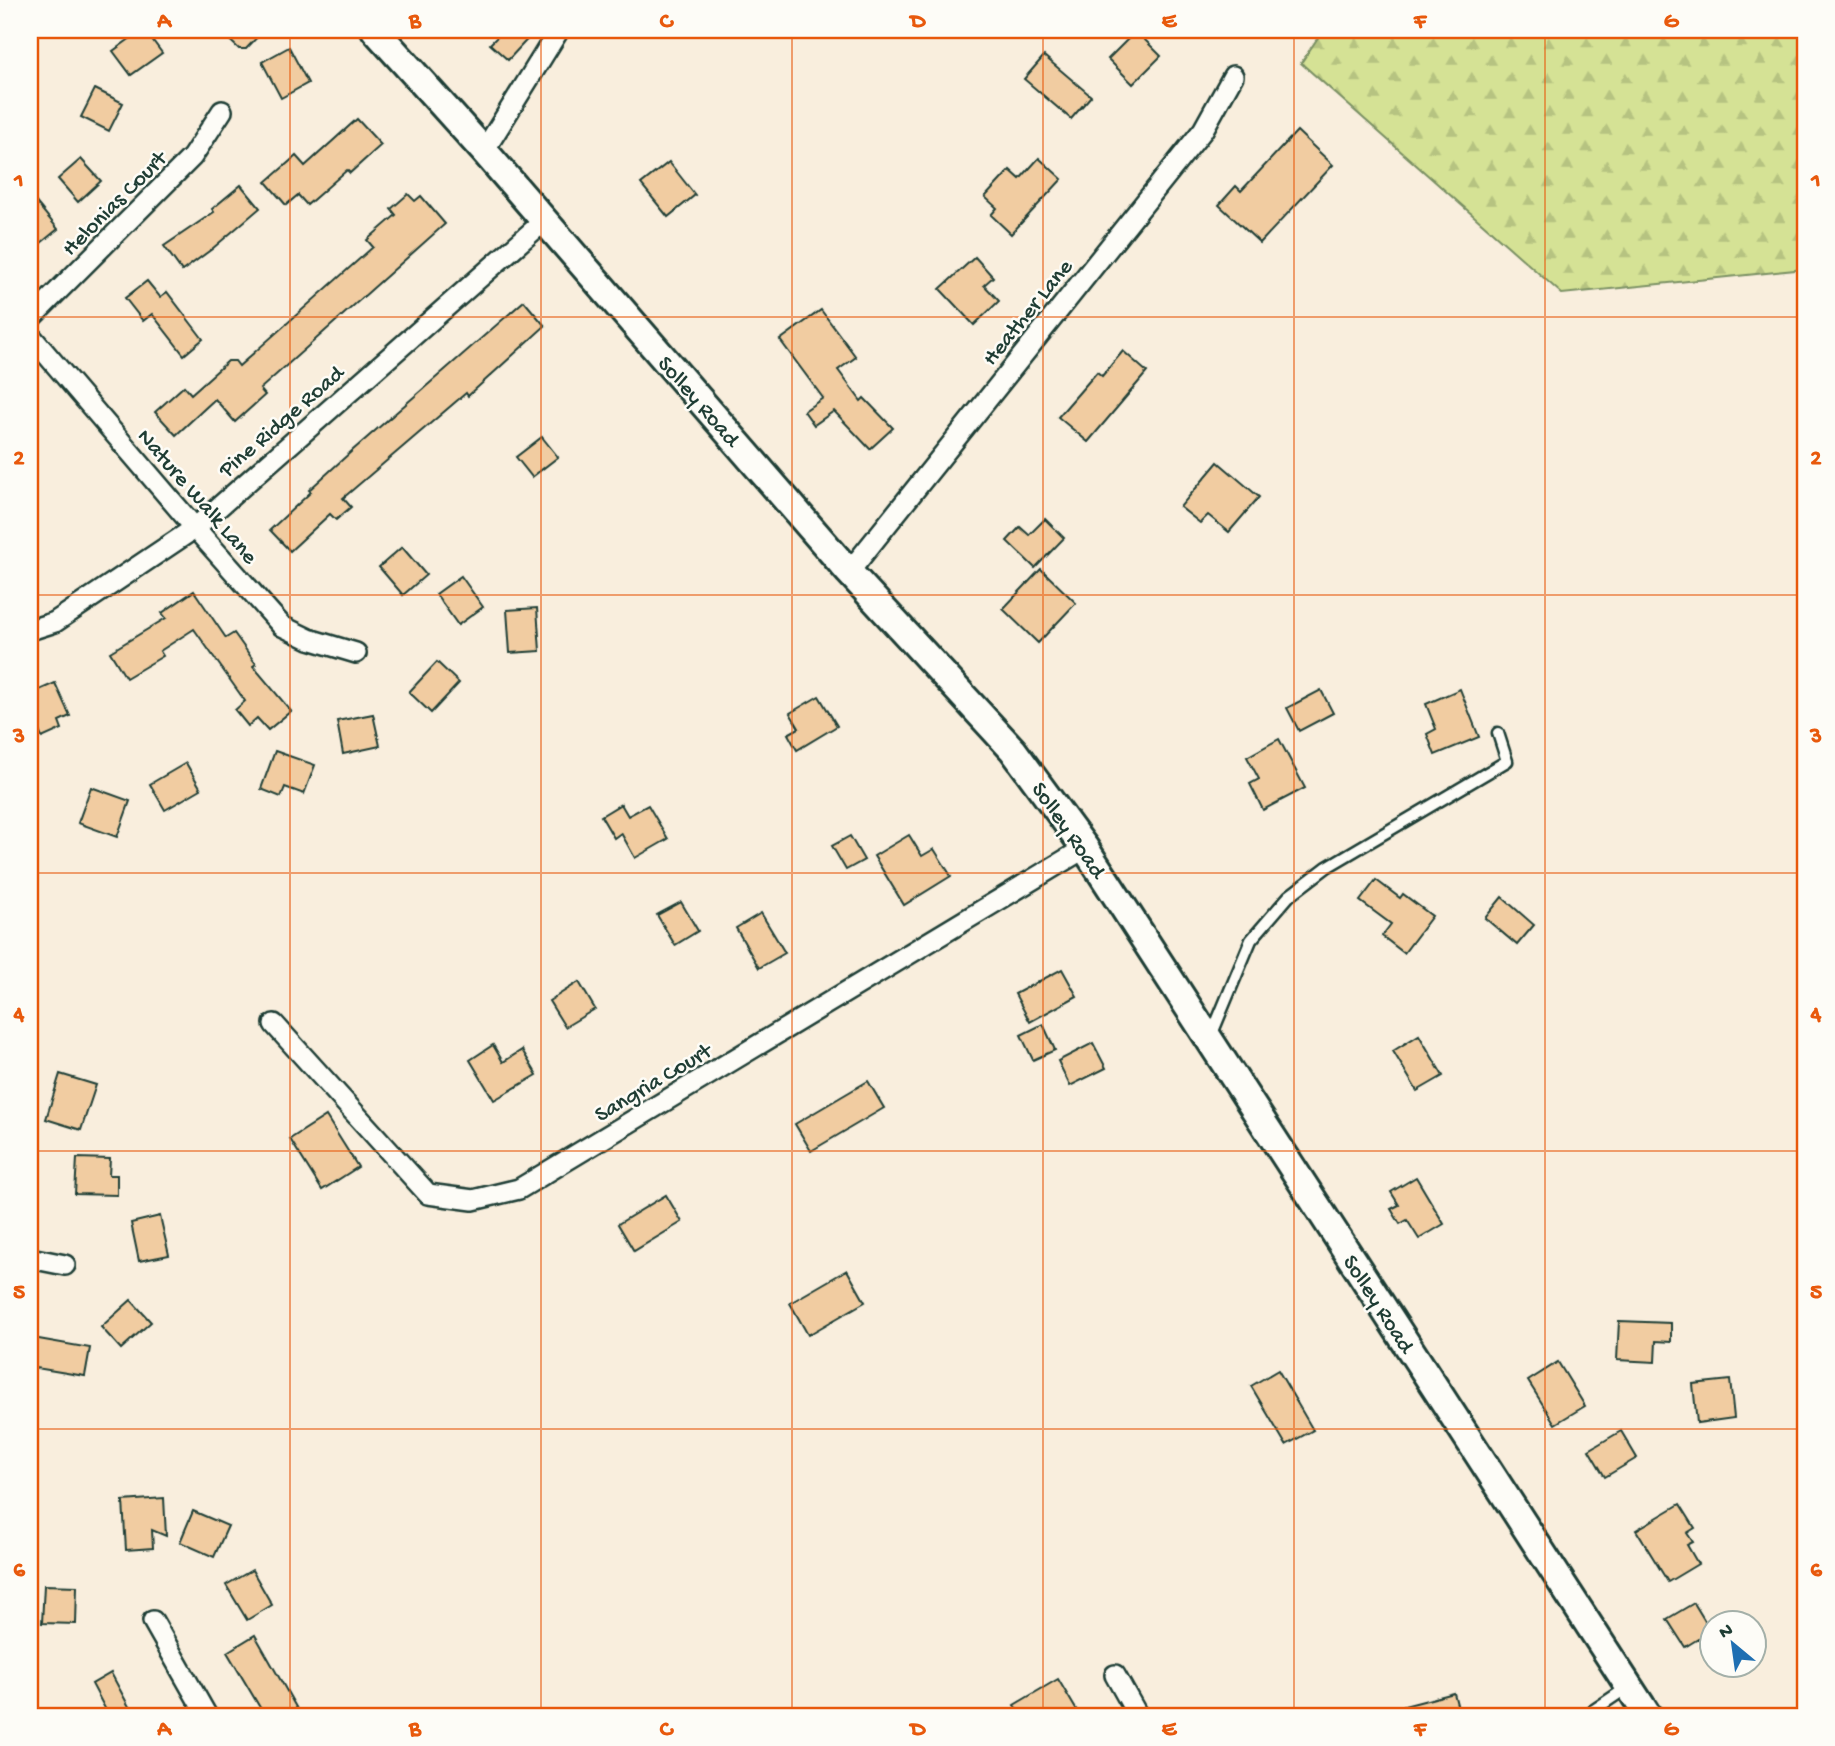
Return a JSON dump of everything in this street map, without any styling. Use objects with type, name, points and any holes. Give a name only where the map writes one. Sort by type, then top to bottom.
[{"type":"main road","name":"Solley Road","points":[[375,30],[484,151],[849,572],[1013,750],[1085,848],[1648,1716]]},
{"type":"street","points":[[484,151],[559,30]]},
{"type":"street","name":"Heather Lane","points":[[849,572],[1203,130],[1233,76]]},
{"type":"street","name":"Helonias Court","points":[[30,319],[192,157],[222,111]]},
{"type":"street","name":"Pine Ridge Road","points":[[30,629],[55,622],[195,528],[544,221]]},
{"type":"street","name":"Nature Walk Lane","points":[[30,335],[282,626],[309,639],[356,653]]},
{"type":"street","name":"Sangria Court","points":[[274,1024],[428,1194],[473,1200],[519,1189],[1085,848]]},
{"type":"street","points":[[30,1258],[65,1265]]},
{"type":"street","points":[[153,1621],[207,1716]]},
{"type":"street","points":[[1115,1675],[1138,1716]]},
{"type":"lane","points":[[1210,1040],[1251,940],[1274,910],[1327,867],[1507,761],[1498,733]]},
{"type":"lane","points":[[1585,1716],[1628,1687]]},
{"type":"green space","points":[[1323,30],[1805,30],[1805,269],[1562,294],[1301,63]]},
{"type":"building","points":[[145,30],[162,53],[131,75],[113,51]]},
{"type":"building","points":[[219,30],[264,30],[246,49],[239,49]]},
{"type":"building","points":[[504,30],[536,30],[508,60],[490,44]]},
{"type":"building","points":[[1136,31],[1161,56],[1133,84],[1108,59]]},
{"type":"building","points":[[289,47],[308,83],[281,98],[262,62]]},
{"type":"building","points":[[1044,56],[1091,96],[1071,119],[1024,79]]},
{"type":"building","points":[[95,89],[123,103],[109,131],[81,117]]},
{"type":"building","points":[[357,119],[381,145],[350,173],[347,170],[307,205],[298,195],[286,205],[266,182],[296,156],[305,166]]},
{"type":"building","points":[[1297,131],[1333,165],[1260,243],[1219,205],[1236,186],[1241,191]]},
{"type":"building","points":[[1039,158],[1062,179],[1011,234],[991,215],[997,208],[985,197],[1010,170],[1020,179]]},
{"type":"building","points":[[81,159],[101,181],[78,202],[58,179]]},
{"type":"building","points":[[669,162],[695,195],[668,217],[641,184]]},
{"type":"building","points":[[241,185],[260,208],[182,271],[164,246],[214,212],[212,209]]},
{"type":"building","points":[[408,194],[415,201],[421,196],[445,224],[260,389],[265,395],[235,422],[215,399],[176,435],[155,412],[184,386],[191,394],[228,361],[235,361],[239,366],[373,247],[367,240],[396,215],[391,209]]},
{"type":"building","points":[[30,195],[58,229],[30,252]]},
{"type":"building","points":[[975,257],[993,277],[984,285],[999,301],[974,325],[940,289]]},
{"type":"building","points":[[147,281],[160,297],[167,292],[203,339],[184,355],[152,314],[143,321],[125,298]]},
{"type":"building","points":[[524,301],[545,326],[468,396],[466,393],[343,498],[351,507],[336,520],[330,514],[290,551],[270,530],[353,450]]},
{"type":"building","points":[[821,310],[856,357],[838,370],[861,401],[864,398],[893,428],[870,449],[834,411],[814,425],[804,411],[823,398],[780,340]]},
{"type":"building","points":[[1123,351],[1147,372],[1088,442],[1058,417],[1097,372],[1102,376]]},
{"type":"building","points":[[542,437],[558,457],[532,477],[516,457]]},
{"type":"building","points":[[1218,462],[1259,497],[1229,532],[1208,515],[1200,523],[1180,507]]},
{"type":"building","points":[[1045,519],[1064,538],[1035,568],[1007,541],[1020,527],[1029,535]]},
{"type":"building","points":[[402,547],[426,575],[403,595],[379,567]]},
{"type":"building","points":[[1041,569],[1076,603],[1038,643],[1003,609]]},
{"type":"building","points":[[461,576],[483,607],[458,625],[436,594]]},
{"type":"building","points":[[194,591],[226,638],[234,633],[256,664],[253,666],[291,711],[268,730],[257,718],[248,726],[235,710],[245,701],[194,629],[160,651],[163,656],[126,678],[110,652],[166,618],[162,613]]},
{"type":"building","points":[[537,608],[540,651],[510,653],[507,610]]},
{"type":"building","points":[[437,662],[459,683],[431,713],[409,692]]},
{"type":"building","points":[[55,683],[70,716],[59,721],[62,729],[42,738],[30,710],[30,694]]},
{"type":"building","points":[[1460,689],[1479,737],[1435,755],[1427,734],[1436,729],[1426,704]]},
{"type":"building","points":[[1321,690],[1333,713],[1299,731],[1287,708]]},
{"type":"building","points":[[819,696],[837,726],[797,750],[788,734],[799,728],[790,713]]},
{"type":"building","points":[[373,714],[380,746],[343,754],[337,721]]},
{"type":"building","points":[[1279,739],[1305,788],[1263,810],[1250,784],[1259,779],[1247,757]]},
{"type":"building","points":[[275,751],[315,765],[304,794],[285,787],[281,797],[261,789]]},
{"type":"building","points":[[186,763],[201,789],[165,810],[150,784]]},
{"type":"building","points":[[91,787],[130,801],[117,837],[78,823]]},
{"type":"building","points":[[621,804],[628,816],[648,805],[668,839],[635,858],[621,833],[614,838],[601,816]]},
{"type":"building","points":[[909,835],[922,856],[934,849],[951,876],[904,905],[874,856]]},
{"type":"building","points":[[850,836],[864,860],[846,870],[832,846]]},
{"type":"building","points":[[1376,880],[1400,898],[1403,894],[1432,916],[1404,953],[1382,936],[1391,924],[1360,901]]},
{"type":"building","points":[[1502,897],[1534,925],[1517,945],[1485,918]]},
{"type":"building","points":[[681,902],[698,931],[675,945],[657,915]]},
{"type":"building","points":[[761,913],[785,953],[759,968],[736,928]]},
{"type":"building","points":[[1062,969],[1077,996],[1030,1022],[1015,994]]},
{"type":"building","points":[[579,982],[595,1009],[565,1027],[549,1001]]},
{"type":"building","points":[[1043,1024],[1055,1050],[1033,1060],[1021,1035]]},
{"type":"building","points":[[1419,1035],[1443,1076],[1417,1091],[1393,1051]]},
{"type":"building","points":[[1093,1043],[1106,1068],[1070,1086],[1058,1061]]},
{"type":"building","points":[[493,1045],[503,1062],[522,1050],[537,1075],[494,1100],[470,1060]]},
{"type":"building","points":[[60,1074],[96,1085],[81,1130],[46,1119]]},
{"type":"building","points":[[868,1081],[884,1108],[811,1151],[795,1124]]},
{"type":"building","points":[[326,1116],[358,1167],[322,1190],[290,1139]]},
{"type":"building","points":[[77,1158],[110,1159],[109,1175],[117,1175],[117,1195],[75,1194]]},
{"type":"building","points":[[1416,1177],[1444,1224],[1419,1239],[1407,1220],[1400,1224],[1391,1209],[1399,1205],[1391,1192]]},
{"type":"building","points":[[666,1195],[682,1222],[634,1251],[618,1224]]},
{"type":"building","points":[[160,1216],[169,1255],[139,1261],[131,1223]]},
{"type":"building","points":[[847,1270],[865,1302],[808,1335],[790,1303]]},
{"type":"building","points":[[131,1300],[151,1322],[121,1349],[101,1327]]},
{"type":"building","points":[[1619,1321],[1671,1323],[1671,1342],[1656,1341],[1655,1362],[1617,1360]]},
{"type":"building","points":[[33,1338],[90,1348],[85,1376],[30,1367]]},
{"type":"building","points":[[1558,1362],[1585,1406],[1555,1424],[1528,1381]]},
{"type":"building","points":[[1278,1370],[1313,1430],[1286,1445],[1251,1386]]},
{"type":"building","points":[[1730,1380],[1734,1418],[1697,1423],[1693,1384]]},
{"type":"building","points":[[1621,1431],[1637,1458],[1605,1477],[1589,1450]]},
{"type":"building","points":[[164,1498],[166,1536],[152,1530],[153,1548],[126,1550],[123,1501]]},
{"type":"building","points":[[1680,1504],[1695,1528],[1687,1533],[1693,1542],[1687,1545],[1698,1564],[1668,1582],[1636,1530]]},
{"type":"building","points":[[193,1511],[228,1526],[214,1557],[180,1542]]},
{"type":"building","points":[[252,1570],[272,1605],[247,1620],[226,1585]]},
{"type":"building","points":[[44,1585],[77,1586],[76,1624],[42,1623]]},
{"type":"building","points":[[1694,1603],[1699,1611],[1699,1638],[1685,1647],[1667,1619]]},
{"type":"building","points":[[255,1635],[301,1716],[265,1716],[227,1652]]},
{"type":"building","points":[[111,1673],[134,1716],[109,1716],[92,1684]]},
{"type":"building","points":[[1058,1679],[1080,1716],[1021,1716],[1014,1705]]},
{"type":"building","points":[[1454,1693],[1460,1716],[1390,1716],[1389,1710]]}]
